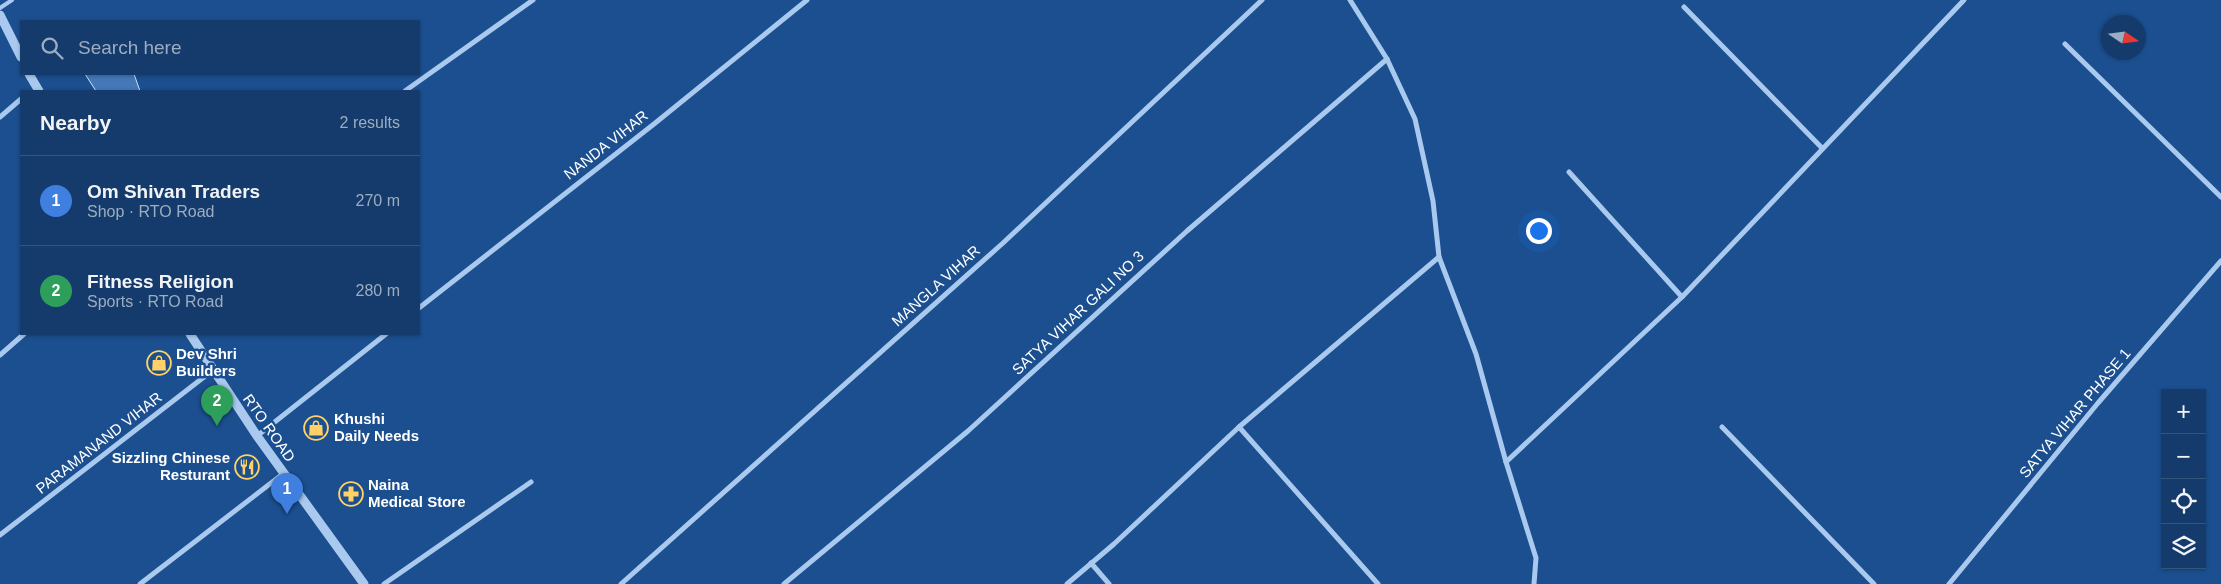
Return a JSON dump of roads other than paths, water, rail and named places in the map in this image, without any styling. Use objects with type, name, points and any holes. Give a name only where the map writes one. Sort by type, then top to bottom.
[{"type":"street","points":[[406,90],[533,0]]},
{"type":"street","name":"MANGLA VIHAR","points":[[621,584],[1003,243],[1262,0]]},
{"type":"street","points":[[1350,0],[1387,59],[1415,119],[1433,202],[1439,257],[1476,354],[1506,462],[1536,558],[1534,584]]},
{"type":"street","points":[[1506,462],[1682,297],[1964,0]]},
{"type":"street","name":"NANDA VIHAR","points":[[420,307],[803,1]]},
{"type":"street","points":[[1684,7],[1822,148]]},
{"type":"street","points":[[0,15],[20,55]]},
{"type":"street","points":[[2065,44],[2221,197]]},
{"type":"street","name":"SATYA VIHAR GALI NO 3","points":[[784,584],[968,431],[1187,231],[1387,59]]},
{"type":"street","points":[[29,75],[35,90]]},
{"type":"street","points":[[0,117],[20,100]]},
{"type":"street","points":[[1569,172],[1682,297]]},
{"type":"street","points":[[1067,584],[1114,544],[1239,428],[1439,257]]},
{"type":"street","name":"SATYA VIHAR PHASE 1","points":[[1950,584],[2098,403],[2221,261]]},
{"type":"street","points":[[0,355],[23,335]]},
{"type":"street","name":"RTO ROAD","points":[[191,335],[256,436],[362,583]]},
{"type":"street","points":[[256,436],[385,335]]},
{"type":"street","name":"PARAMANAND VIHAR","points":[[0,535],[214,370]]},
{"type":"street","points":[[1722,427],[1874,584]]},
{"type":"street","points":[[1239,428],[1378,584]]},
{"type":"street","points":[[140,584],[284,473]]},
{"type":"street","points":[[384,584],[531,482]]},
{"type":"street","points":[[1091,563],[1109,584]]},
{"type":"lane","points":[[0,8],[12,0]]},
{"type":"place","name":"Dev Shri Builders","points":[[159,363]]},
{"type":"place","name":"Fitness Religion","points":[[217,426]]},
{"type":"place","name":"Khushi Daily Needs","points":[[316,428]]},
{"type":"place","name":"Sizzling Chinese Resturant","points":[[247,467]]},
{"type":"place","name":"Naina Medical Store","points":[[351,494]]},
{"type":"place","name":"Om Shivan Traders","points":[[287,514]]}]
